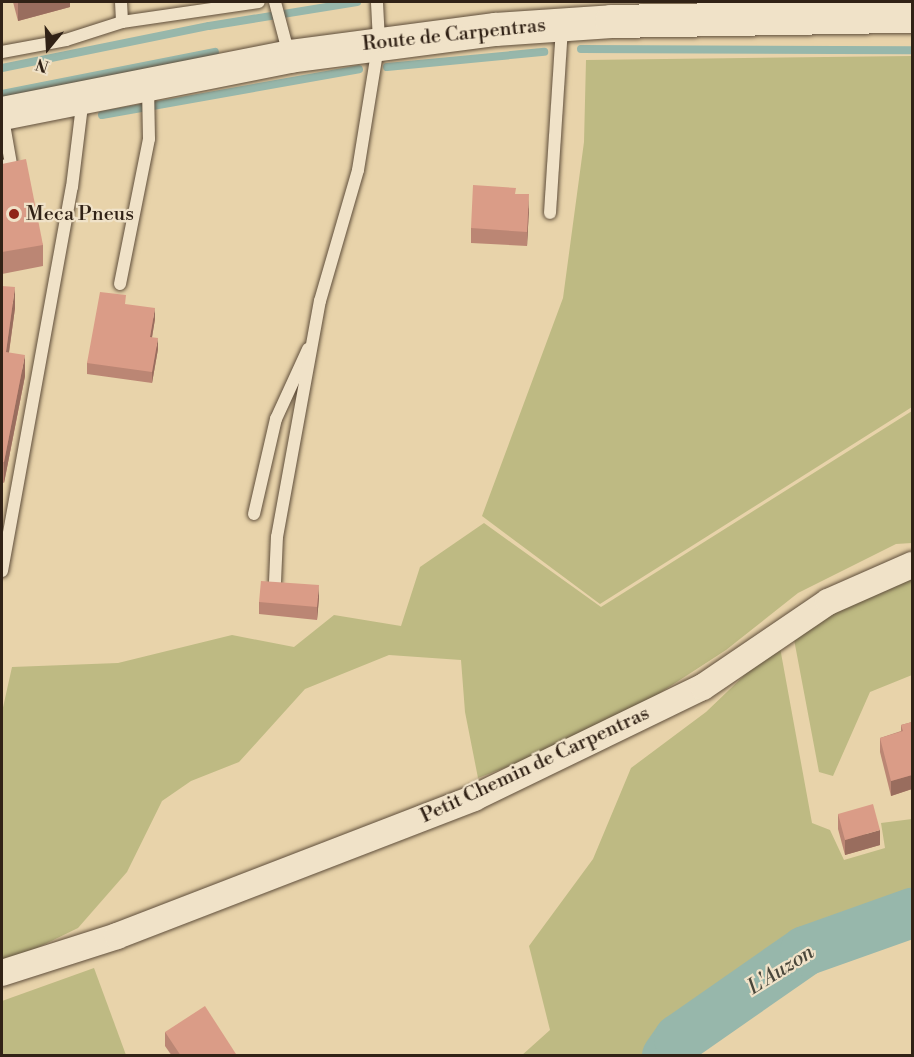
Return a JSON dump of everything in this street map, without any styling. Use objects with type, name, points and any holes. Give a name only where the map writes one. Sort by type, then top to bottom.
[{"type":"main road","name":"Route de Carpentras","points":[[2,113],[289,56],[379,41],[562,24],[912,16]]},
{"type":"street","name":"Petit Chemin de Carpentras","points":[[2,973],[117,936],[474,798],[703,687],[828,602],[912,565]]},
{"type":"lane","points":[[121,2],[122,22]]},
{"type":"lane","points":[[2,52],[66,39],[122,22],[259,2]]},
{"type":"lane","points":[[275,2],[289,56]]},
{"type":"lane","points":[[275,582],[278,537],[321,301],[358,170],[379,41],[376,2]]},
{"type":"lane","points":[[550,213],[562,24]]},
{"type":"lane","points":[[120,284],[149,139],[148,84]]},
{"type":"lane","points":[[2,572],[72,187],[83,97]]},
{"type":"lane","points":[[2,113],[11,164],[2,166]]},
{"type":"lane","points":[[254,514],[276,419],[314,337]]},
{"type":"shaded area","points":[[912,56],[912,407],[600,604],[482,516],[563,298],[584,142],[586,60]]},
{"type":"shaded area","points":[[912,411],[912,543],[896,544],[798,593],[726,650],[629,713],[564,745],[478,778],[465,712],[461,660],[389,655],[305,689],[239,762],[191,781],[162,801],[127,872],[78,928],[2,965],[2,712],[12,667],[118,663],[232,635],[294,647],[334,615],[401,626],[420,567],[484,523],[601,607]]},
{"type":"shaded area","points":[[912,580],[912,675],[870,692],[833,776],[819,772],[793,634],[807,623],[899,582]]},
{"type":"shaded area","points":[[779,642],[812,823],[830,830],[844,860],[885,848],[881,823],[912,819],[912,899],[799,937],[670,1028],[651,1055],[521,1056],[550,1030],[529,946],[593,859],[631,768],[706,712]]},
{"type":"shaded area","points":[[94,968],[126,1055],[2,1055],[2,1001]]},
{"type":"building","points":[[26,159],[43,245],[2,252],[2,164]]},
{"type":"building","points":[[473,185],[516,188],[515,194],[529,194],[527,232],[471,228]]},
{"type":"building","points":[[2,286],[15,287],[6,352],[25,355],[4,462],[2,462]]},
{"type":"building","points":[[100,292],[126,295],[125,304],[155,308],[150,337],[158,338],[152,372],[87,363]]},
{"type":"building","points":[[261,581],[319,585],[317,607],[259,602]]},
{"type":"building","points":[[912,722],[912,775],[891,781],[880,738],[903,731],[901,725]]},
{"type":"building","points":[[873,804],[880,830],[845,840],[838,814]]},
{"type":"building","points":[[205,1006],[236,1054],[234,1056],[181,1056],[165,1032]]},
{"type":"waterway","points":[[2,68],[209,26],[357,2]]},
{"type":"waterway","points":[[581,49],[912,50]]},
{"type":"waterway","points":[[2,94],[215,52]]},
{"type":"waterway","points":[[387,67],[544,52]]},
{"type":"waterway","points":[[102,115],[359,69]]},
{"type":"waterway","name":"L'Auzon","points":[[667,1056],[679,1039],[805,951],[912,913]]},
{"type":"place","name":"Meca Pneus","points":[[14,214]]}]
